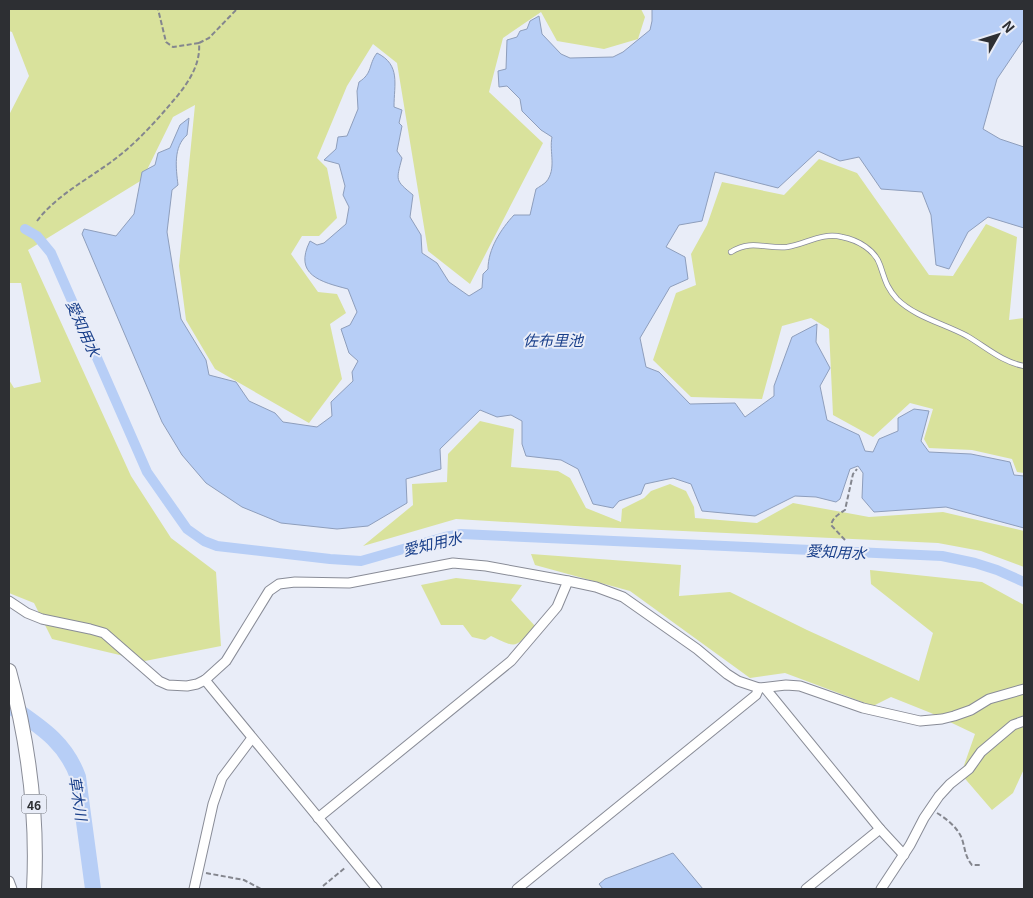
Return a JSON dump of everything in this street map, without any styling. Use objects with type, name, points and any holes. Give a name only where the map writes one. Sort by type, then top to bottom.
[{"type":"main road","name":"46","points":[[9,671],[27,752],[34,804],[36,841],[34,889]]},
{"type":"street","points":[[9,601],[27,613],[42,619],[104,633],[159,682],[168,685],[187,686],[205,680],[226,661],[269,591],[279,584],[295,582],[349,583],[453,563],[486,566],[568,581],[596,587],[623,597],[727,674],[738,681],[762,688],[786,685],[800,686],[863,708],[920,721],[954,716],[971,710],[989,698],[1024,689]]},
{"type":"street","points":[[318,818],[511,661],[556,607],[568,581]]},
{"type":"street","points":[[205,680],[377,889]]},
{"type":"street","points":[[762,688],[904,855]]},
{"type":"street","points":[[517,889],[756,695],[762,688]]},
{"type":"street","points":[[882,889],[939,796],[950,784],[969,769],[981,752],[1013,725],[1024,721]]},
{"type":"street","points":[[194,889],[222,778],[252,738]]},
{"type":"street","points":[[806,889],[880,829]]},
{"type":"street","points":[[9,881],[12,889]]},
{"type":"lane","points":[[731,252],[744,245],[785,247],[828,236],[852,240],[872,251],[880,265],[884,281],[905,306],[968,336],[993,354],[1024,366]]},
{"type":"path","points":[[158,9],[166,42],[173,47],[199,43],[210,38],[237,9]]},
{"type":"path","points":[[36,220],[47,208],[120,155],[159,118],[188,83],[200,53],[199,43]]},
{"type":"path","points":[[845,540],[831,525],[832,520],[845,510],[853,474],[857,469]]},
{"type":"path","points":[[930,810],[942,816],[957,829],[968,860],[972,865],[980,865]]},
{"type":"path","points":[[323,886],[354,861]]},
{"type":"path","points":[[197,872],[244,880],[261,889]]},
{"type":"green space","points":[[9,9],[641,9],[645,17],[638,39],[604,49],[557,41],[541,12],[503,38],[489,92],[543,143],[470,284],[428,251],[397,63],[373,44],[347,86],[317,158],[327,168],[337,218],[319,236],[302,236],[291,254],[318,292],[337,294],[346,313],[330,324],[342,379],[309,423],[215,369],[186,320],[179,266],[195,105],[173,117],[142,180],[28,250],[131,476],[171,538],[216,572],[221,646],[145,661],[52,639],[34,603],[9,593],[9,380],[14,388],[41,382],[21,283],[9,283],[9,115],[29,76],[12,32],[9,31]]},
{"type":"green space","points":[[819,159],[857,173],[929,275],[953,276],[986,224],[1017,237],[1009,320],[1024,318],[1024,473],[1017,472],[1012,459],[972,450],[929,448],[924,439],[933,409],[910,403],[873,437],[833,415],[829,329],[811,318],[782,326],[762,399],[691,397],[653,360],[676,293],[696,285],[691,254],[707,225],[722,182],[784,195]]},
{"type":"green space","points":[[480,421],[514,429],[511,467],[558,471],[570,478],[586,508],[621,522],[622,509],[644,498],[651,491],[670,484],[686,491],[694,507],[695,518],[757,523],[793,503],[869,517],[943,512],[1024,531],[1024,567],[981,551],[938,543],[456,519],[363,546],[413,505],[412,484],[447,482],[448,454]]},
{"type":"green space","points":[[531,554],[681,565],[679,596],[730,592],[807,630],[919,681],[933,633],[871,584],[870,570],[982,582],[1024,605],[1024,769],[1013,793],[992,810],[961,774],[975,734],[891,697],[873,706],[785,673],[750,678],[630,591],[535,565]]},
{"type":"green space","points":[[456,578],[522,585],[511,600],[535,626],[523,639],[516,644],[512,644],[491,636],[485,640],[472,637],[463,625],[441,625],[421,585]]},
{"type":"water","name":"佐布里池","points":[[652,9],[1024,9],[1024,39],[997,79],[983,129],[1000,139],[1024,147],[1024,228],[988,217],[968,232],[949,269],[936,265],[931,215],[922,192],[881,189],[859,157],[840,161],[818,151],[778,188],[715,172],[702,221],[679,225],[666,247],[685,257],[688,279],[670,287],[640,338],[646,367],[659,372],[690,404],[735,403],[745,417],[774,396],[774,386],[792,337],[817,324],[816,342],[830,368],[820,386],[827,420],[859,435],[865,451],[873,452],[879,439],[898,431],[898,418],[914,409],[929,411],[921,441],[929,452],[971,454],[1010,462],[1014,475],[1024,476],[1024,528],[946,507],[874,512],[862,498],[863,473],[858,466],[850,469],[840,499],[836,502],[816,497],[795,496],[755,516],[702,511],[691,484],[673,478],[645,484],[641,494],[619,501],[613,508],[593,504],[578,469],[561,460],[526,456],[522,444],[522,421],[511,415],[497,417],[480,410],[440,449],[441,469],[406,479],[407,503],[368,526],[337,529],[281,523],[242,507],[206,483],[182,455],[162,422],[82,234],[84,229],[116,236],[134,214],[142,172],[155,165],[158,153],[170,148],[180,125],[189,118],[187,135],[179,145],[177,152],[178,185],[172,190],[167,232],[181,319],[206,360],[209,375],[236,382],[249,401],[275,413],[283,422],[317,427],[332,416],[331,402],[353,381],[352,372],[358,361],[349,353],[341,329],[350,325],[357,312],[348,289],[320,280],[307,269],[305,262],[306,253],[310,241],[317,245],[324,243],[346,224],[349,207],[343,195],[345,186],[339,164],[324,160],[336,149],[338,137],[347,136],[358,109],[357,91],[359,82],[368,72],[377,53],[390,63],[393,69],[395,83],[394,107],[402,110],[399,123],[402,126],[397,151],[402,158],[398,180],[413,195],[410,217],[421,235],[422,253],[437,263],[449,282],[469,296],[482,288],[483,274],[488,269],[490,254],[504,227],[514,215],[530,215],[536,189],[546,182],[552,166],[552,137],[541,130],[522,111],[520,99],[507,86],[499,87],[498,71],[506,69],[507,40],[517,37],[520,31],[527,29],[530,21],[539,16],[542,34],[561,54],[570,58],[613,57],[623,52],[650,30]]},
{"type":"water","points":[[673,853],[703,889],[603,889],[599,884],[605,879]]},
{"type":"waterway","name":"愛知用水","points":[[25,229],[37,236],[51,253],[147,472],[187,529],[204,541],[217,546],[361,561],[461,534],[942,556],[975,563],[1024,582]]},
{"type":"waterway","name":"草木川","points":[[9,705],[50,735],[73,764],[78,777],[93,889]]}]
